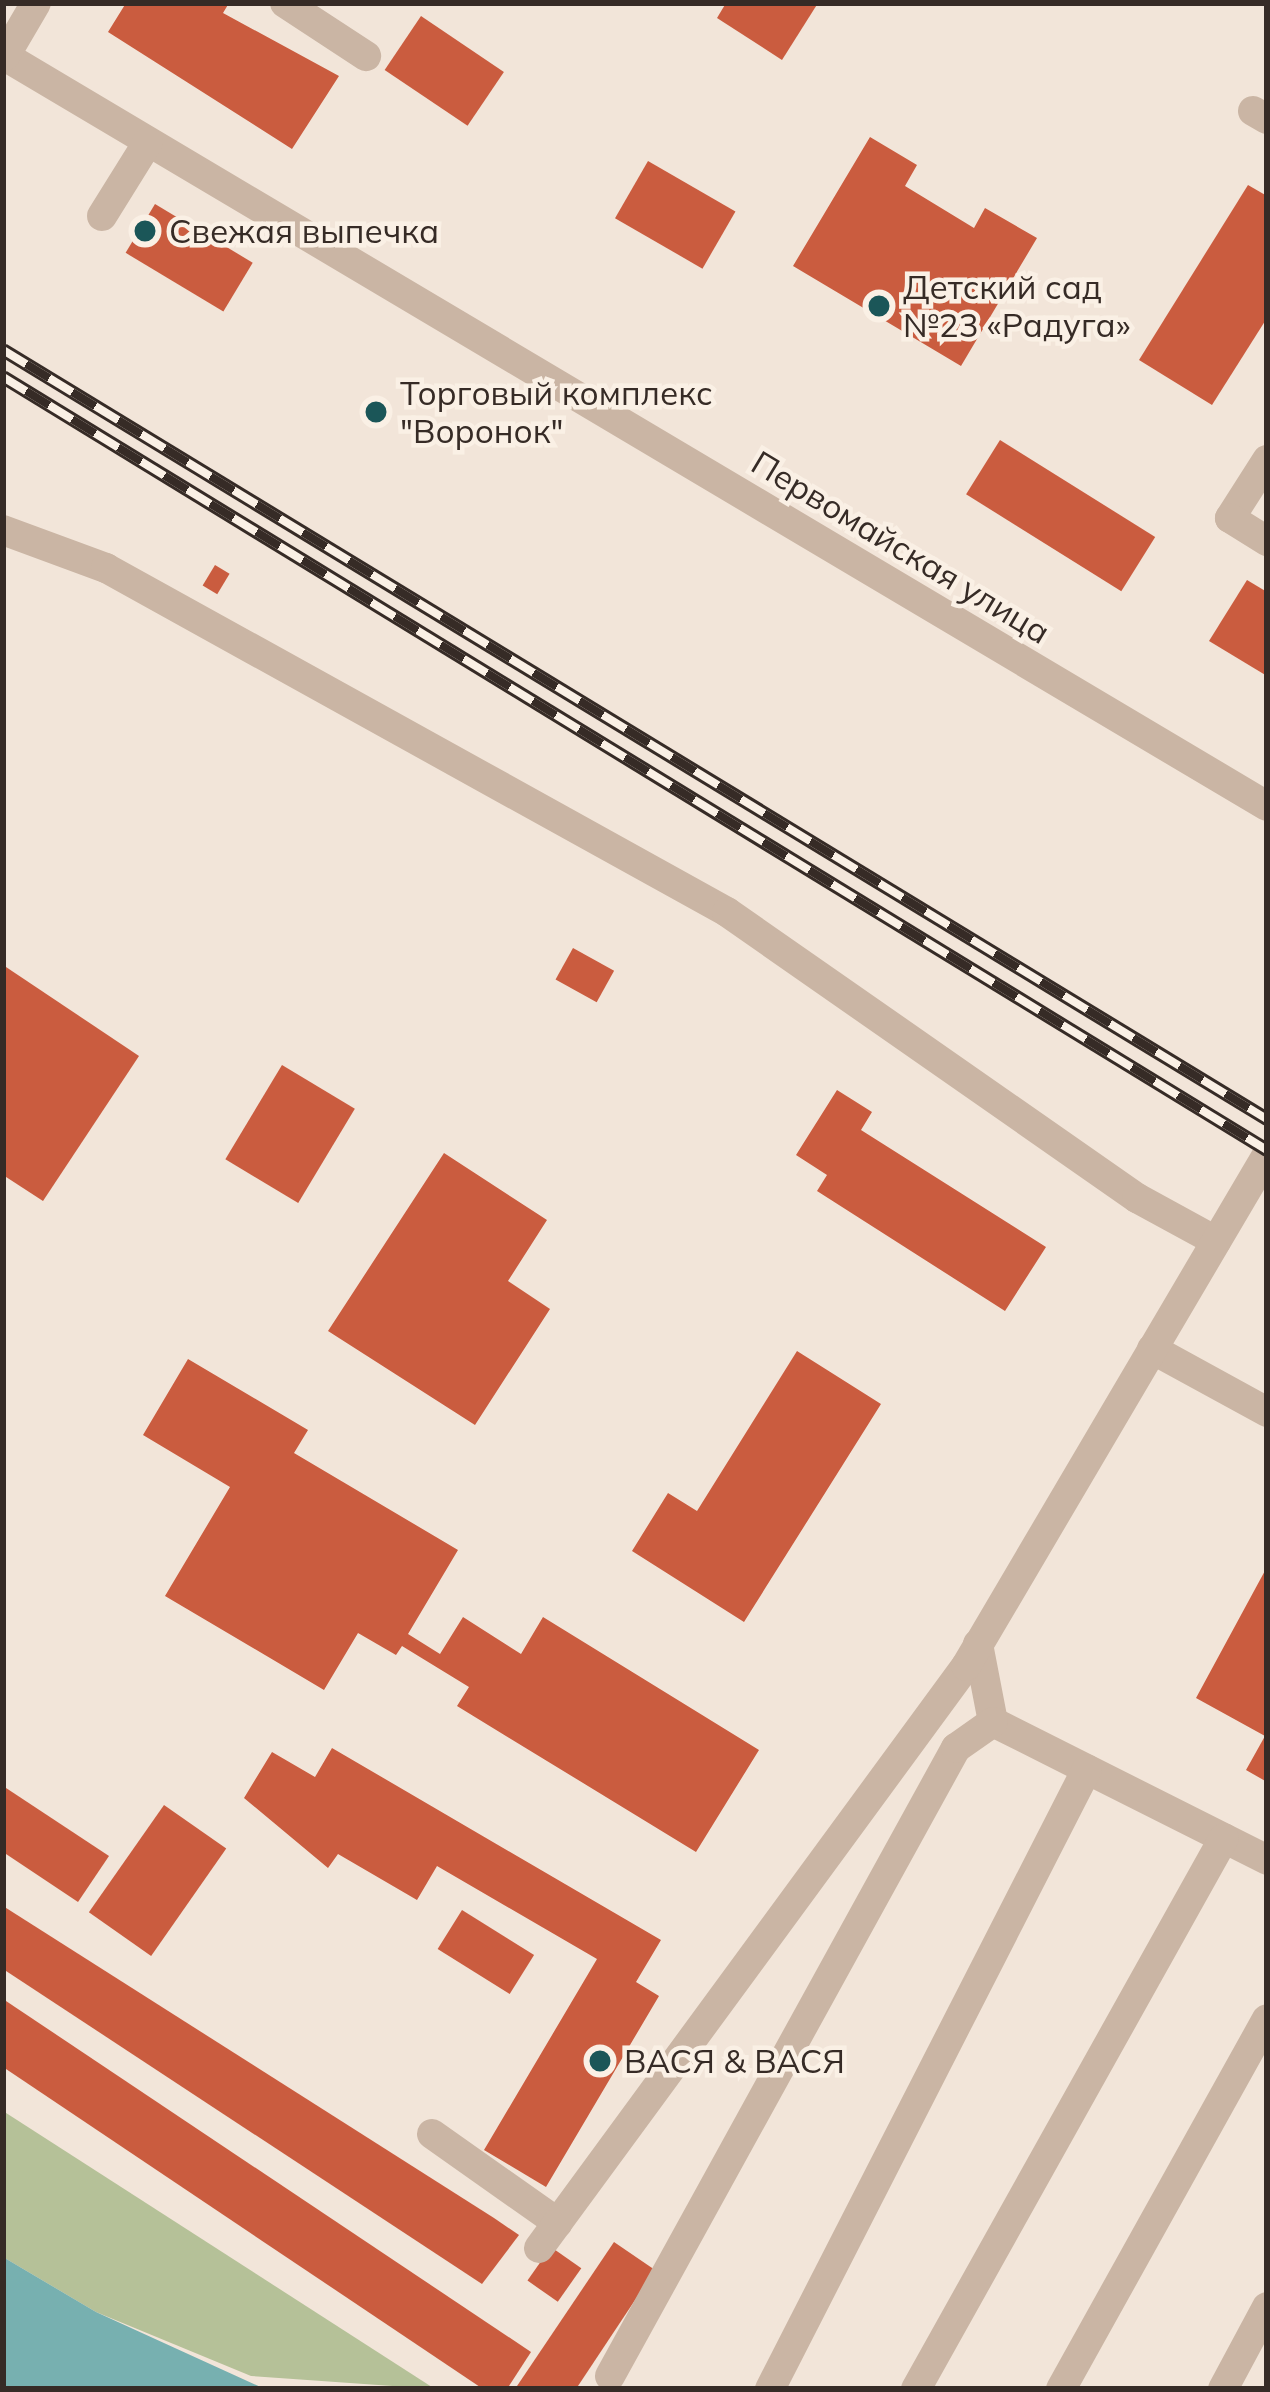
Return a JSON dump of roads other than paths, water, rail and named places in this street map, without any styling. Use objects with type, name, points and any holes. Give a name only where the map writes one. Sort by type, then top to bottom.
[{"type":"street","points":[[4,56],[36,3]]},
{"type":"street","points":[[285,3],[366,56]]},
{"type":"street","name":"Первомайская улица","points":[[4,56],[1267,806]]},
{"type":"street","points":[[102,216],[148,142]]},
{"type":"street","points":[[1267,460],[1230,518],[1267,541]]},
{"type":"street","points":[[3,530],[106,568],[727,912],[1138,1198],[1216,1241]]},
{"type":"street","points":[[432,2134],[549,2236],[978,1644],[1267,1155]]},
{"type":"street","points":[[1152,1349],[1267,1412]]},
{"type":"street","points":[[978,1644],[993,1721]]},
{"type":"street","points":[[993,1721],[1267,1860]]},
{"type":"street","points":[[610,2377],[956,1748],[993,1721]]},
{"type":"street","points":[[770,2389],[1087,1769]]},
{"type":"street","points":[[916,2389],[1224,1838]]},
{"type":"street","points":[[1061,2389],[1267,2019]]},
{"type":"street","points":[[1222,2389],[1267,2307]]},
{"type":"water","points":[[3,2257],[96,2312],[265,2389],[3,2389]]},
{"type":"railway","points":[[3,350],[1267,1119]]},
{"type":"railway","points":[[3,377],[1267,1150]]},
{"type":"place","name":"Свежая выпечка","points":[[145,231]]},
{"type":"place","name":"Детский сад №23 «Радуга»","points":[[879,306]]},
{"type":"place","name":"Торговый комплекс \"Воронок\"","points":[[376,412]]},
{"type":"place","name":"ВАСЯ & ВАСЯ","points":[[600,2061]]}]
